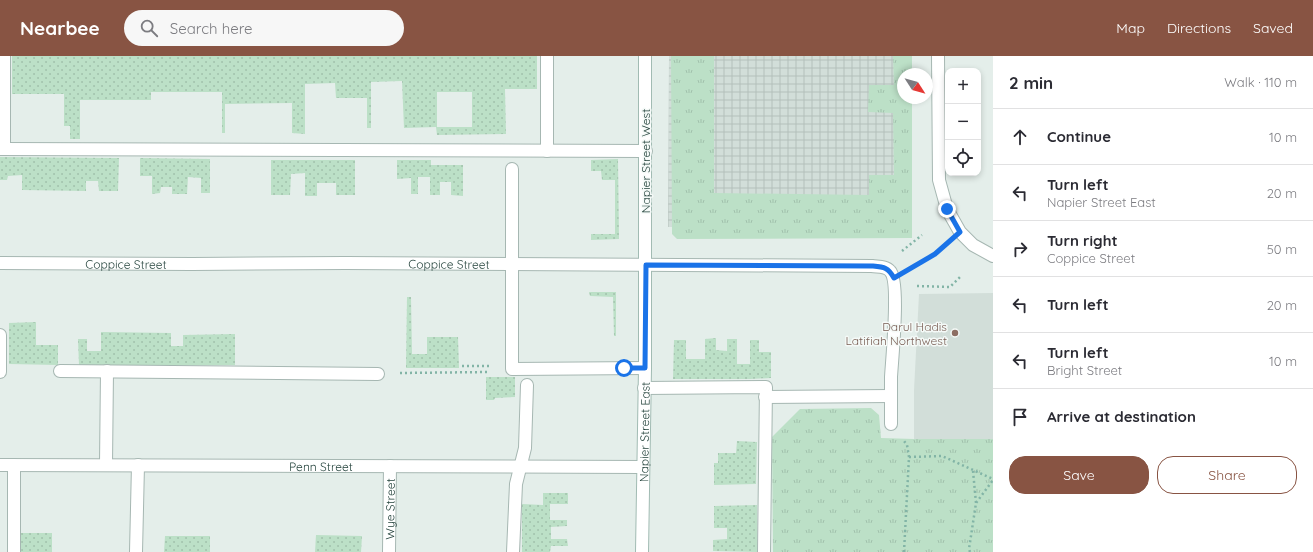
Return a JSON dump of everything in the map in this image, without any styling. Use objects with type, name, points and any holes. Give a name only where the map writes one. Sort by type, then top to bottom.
[{"type":"street","points":[[4,56],[2,149],[646,151]]},
{"type":"street","points":[[547,56],[547,151]]},
{"type":"street","name":"Napier Street West","points":[[645,56],[646,265]]},
{"type":"street","points":[[938,56],[939,180],[947,209],[960,232],[973,245],[993,256]]},
{"type":"street","points":[[512,169],[512,369],[645,368]]},
{"type":"street","name":"Coppice Street","points":[[0,263],[872,266],[885,267],[890,271],[894,278]]},
{"type":"street","name":"Napier Street East","points":[[642,552],[646,265]]},
{"type":"street","points":[[891,424],[895,296],[894,278]]},
{"type":"street","points":[[0,335],[0,372]]},
{"type":"street","points":[[60,371],[378,374]]},
{"type":"street","points":[[106,464],[107,371]]},
{"type":"street","points":[[513,552],[516,484],[525,448],[527,385]]},
{"type":"street","points":[[644,388],[766,387],[764,552]]},
{"type":"street","points":[[765,397],[891,396]]},
{"type":"street","name":"Penn Street","points":[[0,465],[643,466]]},
{"type":"street","points":[[14,465],[14,552]]},
{"type":"street","points":[[136,552],[138,465]]},
{"type":"street","name":"Wye Street","points":[[388,552],[390,466]]},
{"type":"path","points":[[894,278],[935,254],[960,232]]},
{"type":"path","points":[[902,251],[922,235]]},
{"type":"path","points":[[911,286],[950,287],[960,277]]},
{"type":"path","points":[[378,374],[506,372],[512,369]]},
{"type":"path","points":[[891,424],[907,445],[909,457],[904,552]]},
{"type":"path","points":[[909,457],[942,456],[993,480],[976,503]]},
{"type":"path","points":[[970,552],[969,549],[976,503],[973,470]]},
{"type":"shaded area","points":[[669,56],[905,56],[904,68],[897,68],[897,104],[903,104],[902,229],[668,227]]},
{"type":"shaded area","name":"Darul Hadis Latifiah Northwest","points":[[993,293],[993,439],[914,439],[914,390],[919,294]]},
{"type":"green space","points":[[12,56],[537,56],[537,89],[505,89],[506,134],[437,135],[436,127],[404,128],[402,81],[371,82],[371,128],[367,128],[367,98],[336,98],[335,83],[305,84],[305,134],[292,133],[292,103],[225,104],[225,133],[222,133],[222,92],[151,92],[151,100],[80,100],[80,139],[70,139],[70,126],[64,126],[64,94],[12,94]],"holes":[[[437,92],[472,92],[472,127],[437,127]]]},
{"type":"green space","points":[[671,56],[714,56],[714,193],[869,195],[869,175],[894,175],[893,113],[868,112],[869,85],[894,85],[893,56],[912,56],[912,68],[897,68],[897,104],[912,104],[912,238],[677,239],[672,234]]},
{"type":"green space","points":[[0,157],[119,158],[118,191],[99,191],[98,181],[86,181],[86,191],[22,190],[22,175],[8,176],[7,180],[0,180]]},
{"type":"green space","points":[[140,158],[210,159],[210,193],[201,193],[201,178],[188,177],[187,194],[172,194],[172,187],[161,187],[160,193],[152,194],[152,176],[140,176]]},
{"type":"green space","points":[[618,159],[619,239],[591,240],[591,234],[615,234],[615,180],[602,180],[601,171],[591,171],[591,160]]},
{"type":"green space","points":[[271,160],[355,160],[355,195],[336,195],[336,183],[317,183],[317,196],[305,196],[305,173],[291,174],[290,195],[271,195]]},
{"type":"green space","points":[[397,160],[431,160],[431,165],[463,165],[463,196],[451,195],[451,182],[440,182],[440,195],[430,195],[430,177],[418,177],[418,194],[411,194],[411,178],[397,179]]},
{"type":"green space","points":[[589,292],[616,292],[616,336],[614,336],[613,297],[590,296]]},
{"type":"green space","points":[[407,297],[411,297],[412,354],[427,354],[427,337],[458,337],[459,368],[406,368]]},
{"type":"green space","points":[[36,322],[36,345],[58,345],[58,365],[9,364],[9,323]]},
{"type":"green space","points":[[101,332],[171,333],[171,346],[183,346],[183,335],[235,334],[235,365],[79,365],[78,339],[87,339],[87,351],[101,351]]},
{"type":"green space","points":[[716,338],[716,350],[727,351],[727,339],[737,339],[737,364],[750,364],[750,340],[759,340],[759,352],[771,352],[771,378],[673,379],[674,340],[686,340],[686,359],[705,359],[705,339]]},
{"type":"green space","points":[[486,377],[515,377],[515,397],[486,400]]},
{"type":"green space","points":[[871,408],[879,415],[881,438],[993,439],[993,552],[773,552],[772,437],[800,409]]},
{"type":"green space","points":[[737,441],[757,442],[756,484],[714,485],[714,463],[718,463],[718,453],[736,453]]},
{"type":"green space","points":[[543,493],[568,493],[568,504],[550,504],[550,520],[567,520],[567,526],[551,527],[551,539],[567,539],[568,546],[551,546],[550,552],[522,552],[522,504],[543,505]]},
{"type":"green space","points":[[757,505],[757,552],[713,551],[713,540],[727,539],[727,528],[714,528],[714,506]]},
{"type":"green space","points":[[21,533],[52,533],[52,552],[21,552]]},
{"type":"green space","points":[[316,535],[362,536],[361,552],[315,552]]},
{"type":"green space","points":[[165,536],[210,536],[210,552],[164,552]]},
{"type":"place","name":"Darul Hadis Latifiah Northwest","points":[[955,333]]},
{"type":"route","points":[[624,368],[645,368],[644,319],[646,265],[872,266],[885,267],[890,271],[894,278],[935,254],[960,232],[947,209]]}]
